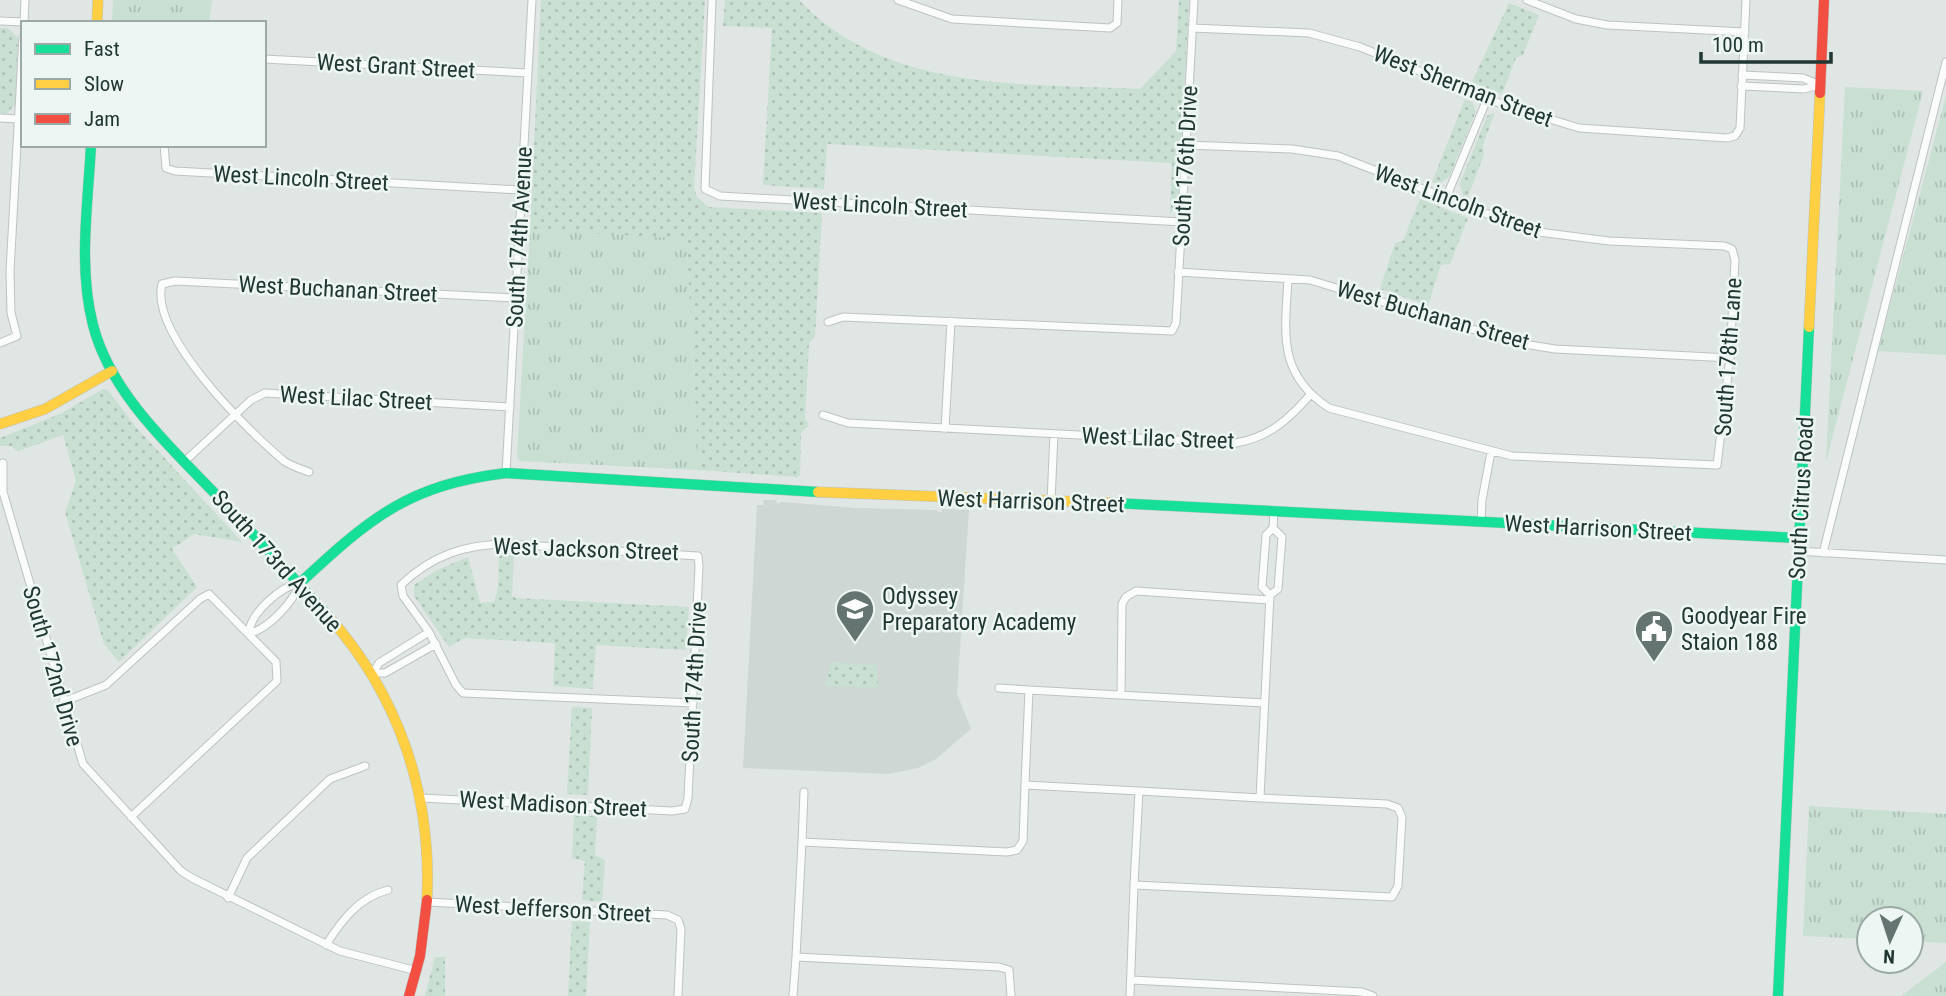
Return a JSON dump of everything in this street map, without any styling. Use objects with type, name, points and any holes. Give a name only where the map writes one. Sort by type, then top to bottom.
[{"type":"street","points":[[24,21],[25,0]]},
{"type":"street","points":[[97,21],[98,0]]},
{"type":"street","name":"South 174th Avenue","points":[[506,473],[531,0]]},
{"type":"street","name":"West Lincoln Street","points":[[712,0],[705,189],[720,196],[1182,222]]},
{"type":"street","points":[[898,0],[926,12],[965,20],[1110,28],[1117,23],[1118,0]]},
{"type":"street","name":"South 176th Drive","points":[[951,321],[1172,331],[1176,323],[1194,0]]},
{"type":"street","points":[[1527,0],[1576,19],[1608,25],[1745,32]]},
{"type":"street","points":[[1746,0],[1741,86],[1804,89],[1820,85]]},
{"type":"street","name":"South Citrus Road","points":[[1778,996],[1797,538],[1824,0]]},
{"type":"street","points":[[0,21],[21,23]]},
{"type":"street","name":"West Sherman Street","points":[[1192,28],[1309,33],[1360,47],[1545,120],[1579,128],[1727,138],[1735,136],[1740,128],[1741,86]]},
{"type":"street","name":"West Grant Street","points":[[266,59],[528,74]]},
{"type":"street","points":[[1823,553],[1946,61]]},
{"type":"street","points":[[0,343],[17,336],[9,294],[21,70]]},
{"type":"street","points":[[1742,75],[1803,78],[1820,85]]},
{"type":"street","points":[[1447,198],[1487,99]]},
{"type":"street","points":[[0,118],[18,119]]},
{"type":"street","name":"West Lincoln Street","points":[[1186,145],[1293,149],[1338,156],[1509,224],[1562,236],[1724,246],[1732,249]]},
{"type":"street","name":"South 173rd Avenue","points":[[91,147],[87,293],[94,331],[112,371],[144,414],[300,583],[373,673],[393,709],[421,797],[429,880],[417,971],[409,996]]},
{"type":"street","name":"West Lincoln Street","points":[[164,147],[166,168],[521,190]]},
{"type":"street","points":[[0,233],[12,233]]},
{"type":"street","name":"South 178th Lane","points":[[1491,452],[1513,456],[1717,465],[1730,358],[1735,260],[1732,249]]},
{"type":"street","name":"West Buchanan Street","points":[[1178,272],[1310,280],[1518,343],[1555,349],[1730,358]]},
{"type":"street","points":[[1288,279],[1286,346],[1293,372],[1311,394],[1344,414],[1491,452],[1482,500],[1481,522]]},
{"type":"street","name":"West Buchanan Street","points":[[236,413],[172,336],[163,317],[159,294],[162,284],[175,281],[515,298]]},
{"type":"street","points":[[828,322],[844,317],[951,321],[945,429]]},
{"type":"street","points":[[0,424],[45,408],[112,371]]},
{"type":"street","name":"West Lilac Street","points":[[186,460],[250,400],[265,393],[510,407]]},
{"type":"street","name":"West Lilac Street","points":[[824,415],[848,423],[1236,443],[1256,439],[1275,430],[1311,394]]},
{"type":"street","points":[[236,413],[286,463],[309,472]]},
{"type":"street","points":[[1051,500],[1054,434]]},
{"type":"street","name":"South 172nd Drive","points":[[3,463],[3,492],[83,764],[181,870],[228,898],[326,945],[417,971]]},
{"type":"street","name":"West Harrison Street","points":[[300,583],[288,585],[251,620],[249,633],[258,631],[292,599],[300,583],[354,534],[404,497],[466,476],[506,473],[769,491],[1051,500],[1797,538]]},
{"type":"street","points":[[1270,598],[1262,587],[1266,535],[1273,528],[1274,512]]},
{"type":"street","points":[[1260,798],[1270,598],[1278,589],[1282,537],[1273,528]]},
{"type":"street","name":"West Jackson Street","points":[[429,632],[403,596],[401,585],[426,563],[468,547],[488,544],[698,556]]},
{"type":"street","points":[[1797,551],[1946,560]]},
{"type":"street","name":"South 174th Drive","points":[[685,809],[693,703],[698,556]]},
{"type":"street","points":[[1121,694],[1122,604],[1126,597],[1136,591],[1270,598]]},
{"type":"street","points":[[63,702],[106,685],[200,599],[209,594],[276,662],[279,672],[277,681],[131,817]]},
{"type":"street","points":[[373,673],[379,663],[429,632],[456,685],[463,693],[693,703]]},
{"type":"street","points":[[373,673],[384,673],[436,644]]},
{"type":"street","points":[[999,688],[1264,703]]},
{"type":"street","points":[[802,842],[1017,850],[1023,841],[1029,690]]},
{"type":"street","points":[[228,898],[247,858],[256,849],[330,779],[365,766]]},
{"type":"street","points":[[1025,785],[1387,804],[1398,808],[1402,817],[1398,886],[1392,897],[1135,885]]},
{"type":"street","points":[[1130,996],[1139,791]]},
{"type":"street","points":[[793,996],[804,792]]},
{"type":"street","name":"West Madison Street","points":[[421,797],[672,811],[685,809]]},
{"type":"street","points":[[326,945],[337,927],[362,901],[372,894],[388,891]]},
{"type":"street","name":"West Jefferson Street","points":[[427,902],[667,915],[678,920],[681,929],[678,996]]},
{"type":"street","points":[[796,957],[999,967],[1009,970],[1011,996]]},
{"type":"street","points":[[1130,981],[1362,992],[1373,996]]},
{"type":"shaded area","name":"Odyssey Preparatory Academy","points":[[763,500],[776,500],[777,504],[782,502],[856,508],[936,510],[940,513],[943,509],[969,510],[957,694],[971,729],[936,759],[918,768],[888,774],[743,768],[757,505],[764,505]]},
{"type":"green space","points":[[113,0],[212,0],[209,21],[112,21]]},
{"type":"green space","points":[[541,0],[705,0],[694,188],[697,197],[709,207],[822,213],[815,337],[809,343],[805,419],[809,425],[801,433],[800,475],[797,477],[699,470],[687,248],[677,238],[530,230]]},
{"type":"green space","points":[[725,0],[799,0],[834,30],[873,52],[915,67],[958,77],[1003,83],[1140,89],[1176,51],[1179,0],[1189,0],[1178,205],[1170,213],[1172,163],[827,144],[824,189],[763,185],[772,28],[723,26]]},
{"type":"green space","points":[[1509,3],[1539,15],[1523,55],[1516,58],[1502,94],[1472,82]]},
{"type":"green space","points":[[0,28],[8,28],[18,38],[15,105],[6,114],[0,113]]},
{"type":"green space","points":[[1845,87],[1923,91],[1826,462]]},
{"type":"green space","points":[[1946,96],[1946,355],[1878,351]]},
{"type":"green space","points":[[1465,99],[1472,102],[1476,111],[1449,177],[1438,185],[1432,182]]},
{"type":"green space","points":[[1495,112],[1483,145],[1484,155],[1468,196],[1463,196],[1460,183],[1487,116]]},
{"type":"green space","points":[[1420,199],[1468,218],[1450,264],[1441,265],[1428,305],[1380,289],[1395,243],[1403,241]]},
{"type":"green space","points":[[530,230],[677,237],[687,248],[699,470],[520,461],[517,457]]},
{"type":"green space","points":[[103,389],[108,390],[135,426],[242,542],[194,534],[172,549],[197,587],[119,662],[104,644],[65,512],[76,481],[63,435],[18,451],[11,446],[0,446],[0,438],[60,414]]},
{"type":"green space","points":[[499,555],[514,555],[512,595],[515,598],[689,607],[686,650],[596,645],[593,689],[553,686],[555,643],[464,638],[449,647],[414,596],[414,585],[437,570],[468,557],[480,603],[494,602],[498,588]]},
{"type":"green space","points":[[831,662],[877,665],[878,688],[825,686]]},
{"type":"green space","points":[[572,707],[592,708],[588,795],[567,794]]},
{"type":"green space","points":[[1809,806],[1946,814],[1946,943],[1925,942],[1925,905],[1855,905],[1855,938],[1803,936]]},
{"type":"green space","points":[[574,815],[597,816],[595,855],[605,860],[602,902],[582,900],[585,861],[572,858]]},
{"type":"green space","points":[[572,921],[590,922],[586,996],[568,996]]},
{"type":"green space","points":[[435,957],[445,957],[445,996],[425,996]]},
{"type":"green space","points":[[1946,962],[1946,996],[1901,996]]},
{"type":"traffic: fast","points":[[91,147],[85,235],[88,303],[102,351],[114,375],[129,399],[166,443],[328,616]]},
{"type":"traffic: fast","points":[[1778,996],[1809,327]]},
{"type":"traffic: fast","points":[[300,583],[348,540],[392,508],[442,486],[506,473],[818,492]]},
{"type":"traffic: fast","points":[[1114,503],[1797,538]]},
{"type":"traffic: slow","points":[[97,21],[98,0]]},
{"type":"traffic: slow","points":[[1809,327],[1820,93]]},
{"type":"traffic: slow","points":[[0,424],[45,409],[112,371]]},
{"type":"traffic: slow","points":[[818,492],[1114,503]]},
{"type":"traffic: slow","points":[[328,616],[374,679],[406,748],[417,784],[424,822],[427,900]]},
{"type":"traffic: jam","points":[[1820,93],[1824,0]]},
{"type":"traffic: jam","points":[[409,996],[420,956],[427,900]]},
{"type":"place","name":"Odyssey Preparatory Academy","points":[[855,643]]},
{"type":"place","name":"Goodyear Fire Staion 188","points":[[1654,663]]}]
